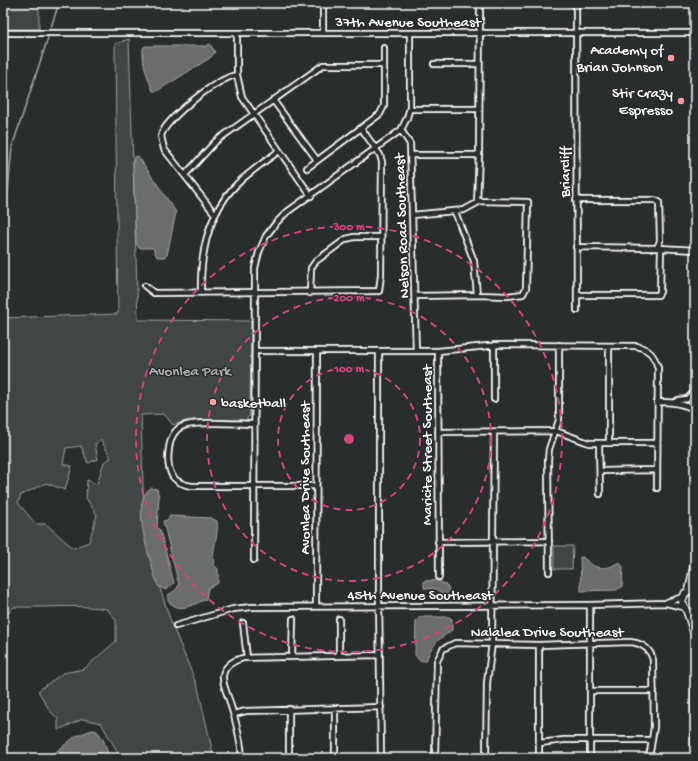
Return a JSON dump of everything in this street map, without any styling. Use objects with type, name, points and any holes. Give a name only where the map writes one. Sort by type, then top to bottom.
[{"type":"main road","points":[[695,560],[692,589],[683,597],[685,610],[695,636]]},
{"type":"main road","points":[[685,610],[695,614]]},
{"type":"main road","points":[[695,679],[695,747]]},
{"type":"street","points":[[323,3],[323,33]]},
{"type":"street","points":[[478,3],[480,33],[479,201]]},
{"type":"street","name":"Briarcliff","points":[[576,3],[577,310]]},
{"type":"street","name":"37th Avenue Southeast","points":[[3,33],[695,33]]},
{"type":"street","points":[[237,33],[237,74],[242,97],[254,112],[279,151],[311,196]]},
{"type":"street","points":[[254,560],[254,351],[256,263],[266,236],[280,219],[401,130],[410,109],[410,33]]},
{"type":"street","points":[[307,168],[380,114],[384,106],[384,48]]},
{"type":"street","points":[[434,64],[480,64]]},
{"type":"street","points":[[185,175],[216,141],[254,112],[323,65],[384,65]]},
{"type":"street","points":[[215,214],[164,149],[161,140],[163,130],[193,101],[225,78],[237,74]]},
{"type":"street","points":[[273,100],[317,160]]},
{"type":"street","points":[[410,109],[479,109]]},
{"type":"street","points":[[144,286],[154,293],[379,292],[381,275],[382,162],[380,155],[361,128]]},
{"type":"street","name":"Nelson Road Southeast","points":[[401,130],[410,144],[411,155],[416,351]]},
{"type":"street","points":[[200,293],[203,251],[215,214],[237,184],[279,151]]},
{"type":"street","points":[[411,155],[476,155],[479,153]]},
{"type":"street","points":[[576,200],[655,200],[659,202],[660,241],[660,292],[658,295],[577,295]]},
{"type":"street","points":[[412,215],[455,212],[473,206],[479,201],[528,202],[529,223],[526,288],[523,294],[508,296],[414,296]]},
{"type":"street","points":[[455,212],[474,262],[477,295]]},
{"type":"street","points":[[310,293],[312,268],[316,261],[346,239],[354,237],[381,237]]},
{"type":"street","points":[[576,247],[695,250]]},
{"type":"street","points":[[494,399],[496,345]]},
{"type":"street","name":"Maricite Street Southeast","points":[[439,577],[438,351],[496,345],[637,346],[647,349],[655,356],[658,368],[657,402]]},
{"type":"street","points":[[549,572],[548,460],[549,449],[559,420],[559,345]]},
{"type":"street","points":[[609,346],[609,443]]},
{"type":"street","points":[[254,351],[438,351]]},
{"type":"street","name":"Avonlea Drive Southeast","points":[[316,606],[317,351]]},
{"type":"street","points":[[379,351],[379,606],[381,758]]},
{"type":"street","points":[[675,402],[678,400],[687,399],[695,390]]},
{"type":"street","points":[[657,488],[657,402],[675,402],[687,405],[695,410]]},
{"type":"street","points":[[254,424],[194,424],[182,426],[171,436],[169,464],[173,477],[184,485],[316,486]]},
{"type":"street","points":[[438,432],[556,431],[589,443],[656,443]]},
{"type":"street","points":[[486,758],[487,683],[492,643],[494,432]]},
{"type":"street","points":[[599,443],[600,494]]},
{"type":"street","points":[[600,470],[656,470]]},
{"type":"street","points":[[438,542],[549,541]]},
{"type":"street","name":"45th Avenue Southeast","points":[[176,626],[233,608],[316,606],[590,605],[666,603],[683,597]]},
{"type":"street","name":"45th Avenue Southeast","points":[[666,603],[685,610]]},
{"type":"street","points":[[590,605],[590,758]]},
{"type":"street","points":[[292,657],[293,619]]},
{"type":"street","points":[[339,619],[339,655]]},
{"type":"street","points":[[243,623],[247,658]]},
{"type":"street","name":"Nalalea Drive Southeast","points":[[435,758],[436,666],[438,655],[447,646],[455,644],[492,643],[539,645],[635,643],[646,648],[653,657],[654,691]]},
{"type":"street","points":[[539,645],[540,758]]},
{"type":"street","points":[[242,758],[234,714],[223,679],[227,667],[238,659],[247,658],[380,655]]},
{"type":"street","points":[[590,691],[654,691],[652,740],[649,758]]},
{"type":"street","points":[[234,714],[246,710],[381,707]]},
{"type":"street","points":[[335,708],[335,758]]},
{"type":"street","points":[[289,710],[289,758]]},
{"type":"street","points":[[540,742],[652,740]]},
{"type":"green space","points":[[3,3],[39,3],[39,29],[3,29]]},
{"type":"green space","name":"Avonlea Park","points":[[129,39],[138,320],[251,321],[250,415],[246,420],[188,420],[173,425],[164,414],[141,415],[144,521],[153,567],[171,622],[198,688],[214,758],[121,758],[101,723],[83,719],[58,730],[58,719],[50,711],[38,691],[63,673],[84,669],[116,641],[116,620],[107,609],[73,606],[14,607],[3,619],[3,318],[118,314],[115,44]],"holes":[[[101,440],[111,458],[104,462],[97,484],[87,480],[86,498],[97,515],[89,542],[73,548],[46,524],[36,524],[18,503],[21,495],[46,483],[65,490],[72,466],[63,464],[66,448],[81,446],[88,463],[98,459],[95,444]]]},
{"type":"green space","points":[[554,546],[573,546],[572,569],[554,569]]},
{"type":"shaded area","points":[[210,44],[215,52],[210,58],[157,91],[153,91],[144,65],[143,48],[145,46],[206,46]]},
{"type":"shaded area","points":[[138,156],[176,212],[167,255],[164,257],[157,257],[153,248],[139,248],[136,243],[133,162],[135,157]]},
{"type":"shaded area","points":[[151,488],[157,489],[159,497],[157,527],[160,530],[174,583],[166,590],[158,586],[144,534],[142,506],[144,495]]},
{"type":"shaded area","points":[[170,516],[211,518],[217,521],[217,533],[213,559],[214,565],[218,569],[218,583],[208,588],[206,599],[191,606],[182,608],[173,605],[168,601],[168,595],[176,590],[179,585],[163,521],[167,520]]},
{"type":"shaded area","points":[[580,557],[583,557],[592,565],[603,568],[620,563],[623,567],[622,587],[616,590],[581,591]]},
{"type":"shaded area","points":[[424,581],[441,582],[445,584],[449,589],[447,594],[444,595],[436,589],[424,588]]},
{"type":"shaded area","points":[[420,617],[449,617],[452,619],[452,630],[437,641],[430,651],[426,661],[419,660],[415,655],[416,621]]},
{"type":"shaded area","points":[[92,730],[97,731],[103,739],[110,758],[48,758],[76,736]]},
{"type":"waterway","points":[[51,27],[59,3]]},
{"type":"waterway","points":[[3,244],[12,147],[48,38]]},
{"type":"place","name":"Academy of Brian Johnson","points":[[671,58]]},
{"type":"place","name":"Stir Crazy Espresso","points":[[681,101]]},
{"type":"place","name":"basketball","points":[[213,402]]}]
